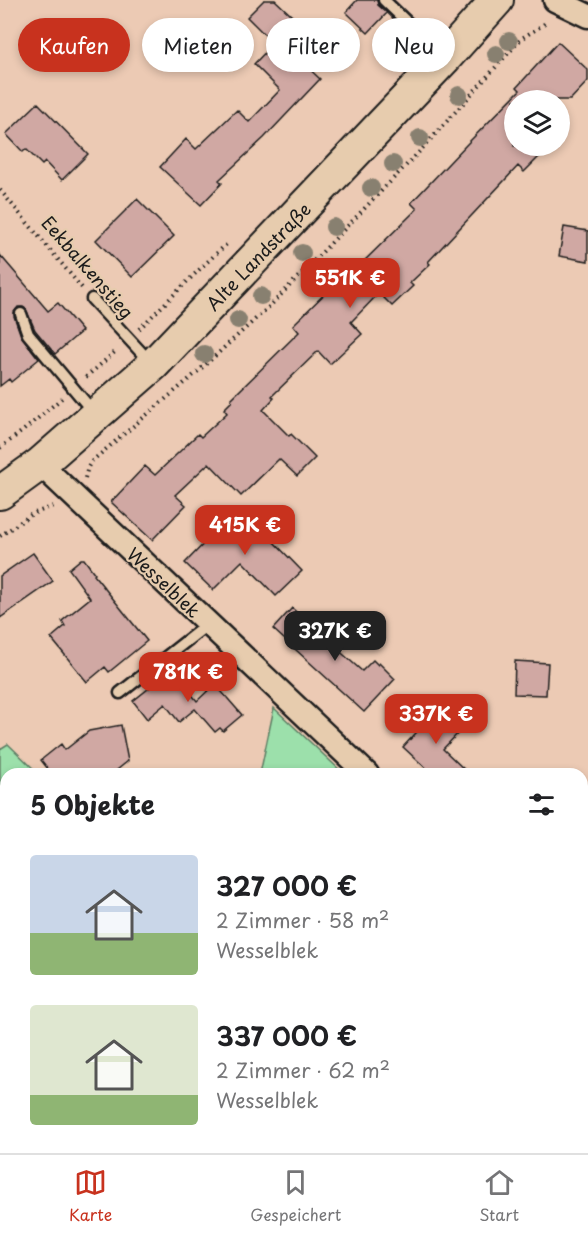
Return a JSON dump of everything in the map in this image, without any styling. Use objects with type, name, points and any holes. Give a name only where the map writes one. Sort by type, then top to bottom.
[{"type":"main road","name":"Alte Landstraße","points":[[455,47],[497,0]]},
{"type":"main road","name":"Alte Landstraße","points":[[0,493],[40,464],[153,365],[432,72]]},
{"type":"street","points":[[552,10],[588,16]]},
{"type":"street","name":"Wesselblek","points":[[40,464],[361,768]]},
{"type":"lane","points":[[384,0],[403,18]]},
{"type":"lane","name":"Eekbalkenstieg","points":[[92,300],[153,365]]},
{"type":"lane","points":[[21,314],[28,334],[96,415]]},
{"type":"lane","points":[[120,693],[208,624]]},
{"type":"path","points":[[84,481],[92,461],[194,375],[271,305],[421,150],[522,38],[543,25],[552,10]]},
{"type":"path","name":"Eekbalkenstieg","points":[[0,190],[92,300]]},
{"type":"path","points":[[0,448],[129,340],[230,241]]},
{"type":"path","points":[[0,536],[32,514],[62,503]]},
{"type":"green space","points":[[274,708],[338,768],[261,768]]},
{"type":"green space","points":[[8,744],[33,768],[0,768],[0,749]]},
{"type":"building","points":[[264,0],[275,0],[292,16],[290,18],[266,18],[266,36],[254,24],[254,18],[247,17]]},
{"type":"building","points":[[357,0],[377,0],[378,5],[387,13],[382,18],[372,18],[372,29],[368,33],[360,25],[360,18],[352,18],[346,12]]},
{"type":"building","points":[[558,42],[588,70],[588,81],[570,100],[570,90],[520,90],[517,87]]},
{"type":"building","points":[[266,52],[266,72],[313,72],[320,79],[264,138],[219,180],[222,183],[201,205],[160,167],[186,139],[196,149],[237,110],[249,122],[280,90],[254,64]]},
{"type":"building","points":[[38,103],[88,154],[62,180],[45,162],[42,165],[26,149],[23,152],[6,134]]},
{"type":"building","points":[[504,106],[504,156],[540,156],[524,172],[518,166],[428,262],[430,264],[410,283],[413,286],[392,306],[379,293],[351,322],[362,334],[330,364],[318,351],[272,396],[274,398],[263,410],[315,458],[297,476],[279,459],[241,496],[209,463],[175,495],[186,505],[152,540],[111,502],[145,466],[155,475],[198,434],[201,437],[227,413],[224,409],[232,401],[231,399],[299,332],[293,325],[355,264],[358,267],[417,209],[411,203]]},
{"type":"building","points":[[137,199],[174,236],[132,277],[96,240]]},
{"type":"building","points":[[564,227],[588,231],[588,261],[559,256]]},
{"type":"building","points":[[0,255],[48,311],[58,303],[82,331],[55,354],[35,330],[26,309],[18,307],[14,316],[21,336],[39,359],[11,382],[9,379],[0,386]]},
{"type":"building","points":[[255,512],[275,533],[270,538],[302,571],[276,596],[242,561],[213,590],[185,563],[219,528],[229,537]]},
{"type":"building","points":[[33,553],[53,581],[0,618],[0,576]]},
{"type":"building","points":[[84,559],[94,575],[147,641],[109,672],[105,667],[87,682],[51,638],[65,626],[62,621],[90,598],[69,569]]},
{"type":"building","points":[[292,608],[362,671],[373,660],[395,679],[364,712],[273,629]]},
{"type":"building","points":[[515,661],[548,663],[546,695],[514,694]]},
{"type":"building","points":[[172,670],[197,701],[215,684],[242,715],[223,731],[220,728],[215,732],[195,709],[179,722],[165,704],[147,719],[133,701]]},
{"type":"building","points":[[440,707],[463,728],[443,749],[463,768],[426,768],[403,747]]},
{"type":"building","points":[[121,725],[128,761],[119,768],[47,768],[41,760],[61,744],[65,750],[89,731]]}]
